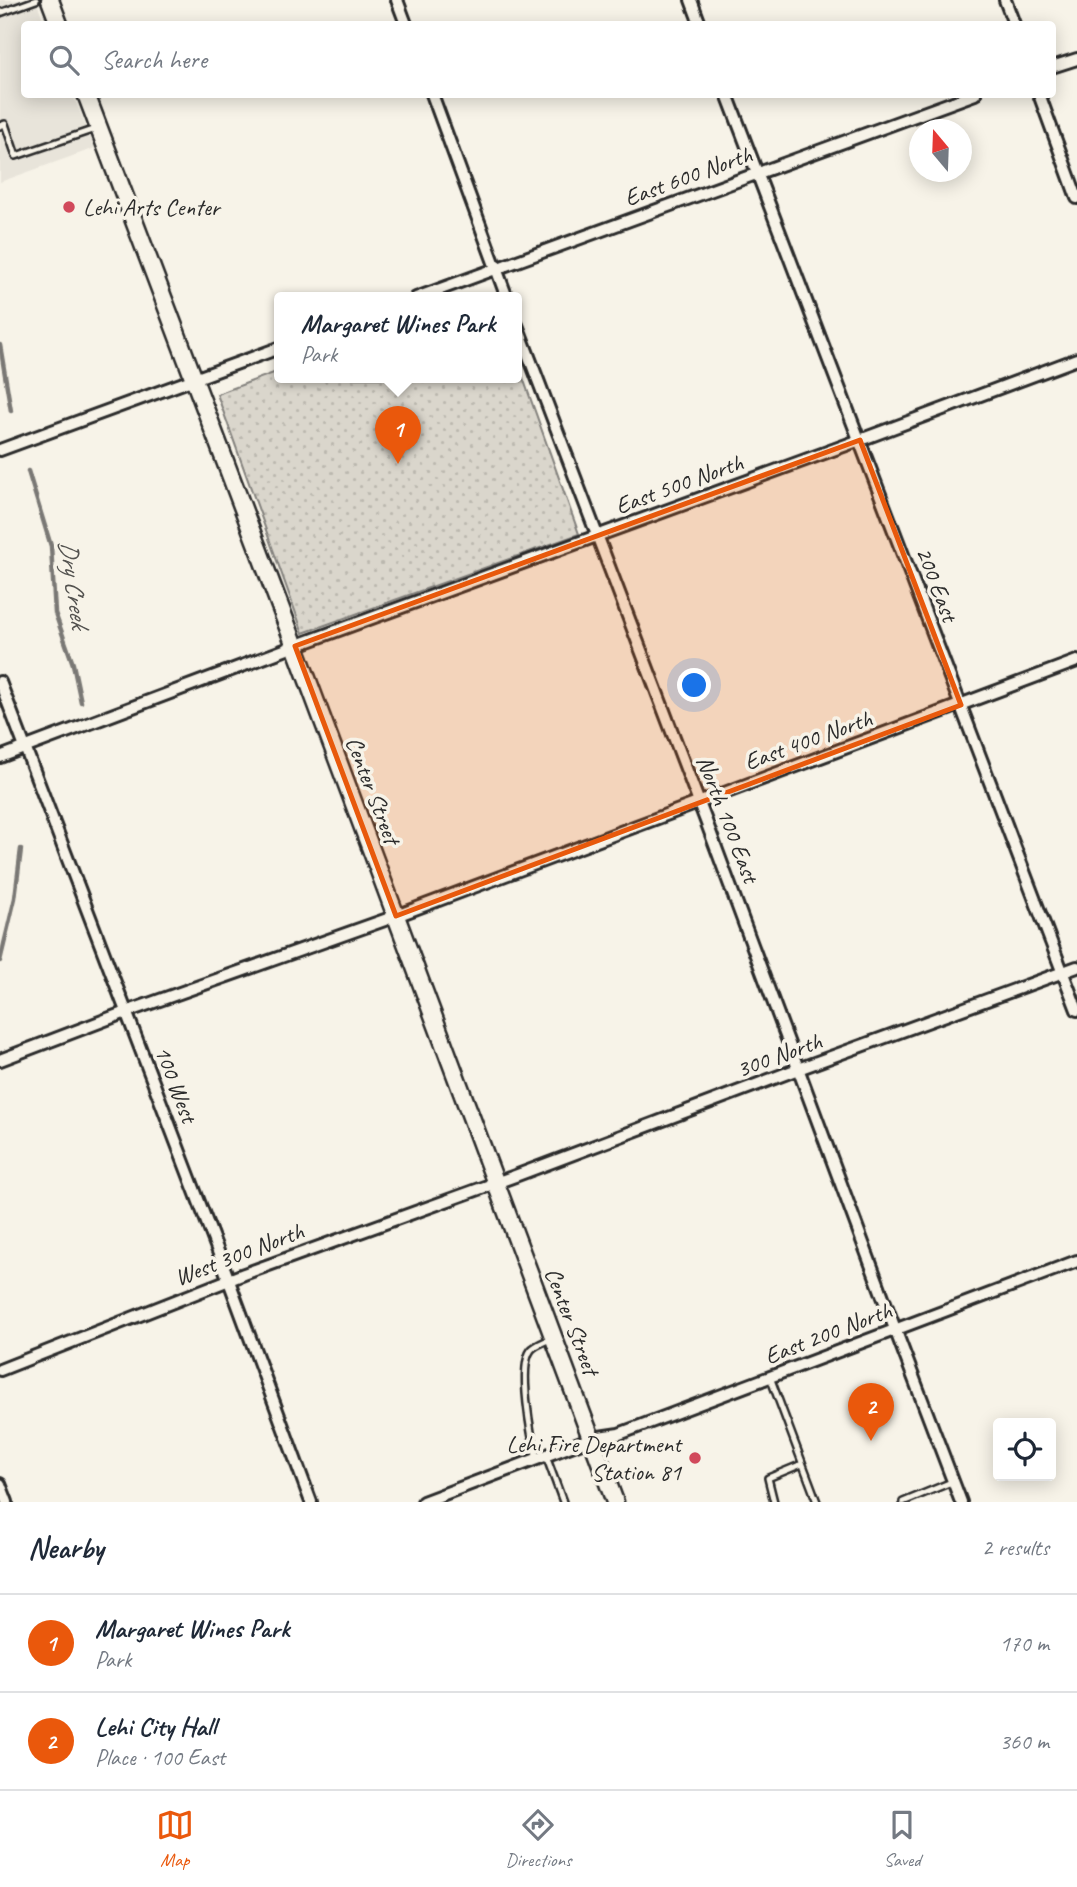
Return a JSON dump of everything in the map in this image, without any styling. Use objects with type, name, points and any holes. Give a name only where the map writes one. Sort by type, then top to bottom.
[{"type":"street","points":[[50,0],[58,21]]},
{"type":"street","points":[[397,0],[405,21]]},
{"type":"street","points":[[691,0],[699,21]]},
{"type":"street","points":[[1005,0],[1013,21]]},
{"type":"street","points":[[1056,66],[1077,59]]},
{"type":"street","name":"Center Street","points":[[87,98],[615,1502]]},
{"type":"street","points":[[433,98],[505,292]]},
{"type":"street","name":"200 East","points":[[729,98],[1077,1010]]},
{"type":"street","name":"East 600 North","points":[[433,292],[964,98]]},
{"type":"street","points":[[1040,98],[1077,198]]},
{"type":"street","name":"North 100 East","points":[[522,338],[961,1502]]},
{"type":"street","points":[[0,450],[274,350]]},
{"type":"street","name":"East 500 North","points":[[0,757],[1077,359]]},
{"type":"street","name":"East 400 North","points":[[0,1060],[396,916],[1077,661]]},
{"type":"street","name":"100 West","points":[[0,682],[310,1502]]},
{"type":"street","name":"300 North","points":[[495,1183],[1077,967]]},
{"type":"street","name":"West 300 North","points":[[0,1370],[228,1280],[495,1183]]},
{"type":"street","name":"East 200 North","points":[[423,1502],[592,1438],[619,1434],[1077,1261]]},
{"type":"street","points":[[0,1484],[7,1502]]},
{"type":"lane","points":[[0,13],[36,0]]},
{"type":"lane","points":[[0,125],[5,124],[16,156],[98,128]]},
{"type":"lane","points":[[554,1337],[532,1348],[526,1362],[525,1375],[531,1439],[563,1502]]},
{"type":"lane","points":[[770,1377],[817,1502]]},
{"type":"lane","points":[[774,1502],[768,1478],[802,1464]]},
{"type":"lane","points":[[903,1502],[954,1481]]},
{"type":"highlighted area","points":[[860,440],[961,705],[396,916],[295,646]]},
{"type":"shaded area","points":[[0,0],[36,0],[44,21],[21,21],[21,98],[74,98],[95,148],[0,182]]},
{"type":"shaded area","points":[[274,373],[274,383],[522,383],[522,375],[579,534],[303,633],[217,394]]},
{"type":"waterway","name":"Dry Creek","points":[[0,345],[11,411]]},
{"type":"waterway","name":"Dry Creek","points":[[28,471],[51,546],[55,613],[73,664],[81,702]]},
{"type":"waterway","name":"Dry Creek","points":[[0,961],[15,898],[21,849]]},
{"type":"place","name":"Lehi Arts Center","points":[[69,207]]},
{"type":"place","name":"Margaret Wines Park","points":[[398,464]]},
{"type":"place","name":"Lehi City Hall","points":[[871,1441]]},
{"type":"place","name":"Lehi Fire Department Station 81","points":[[695,1458]]}]
